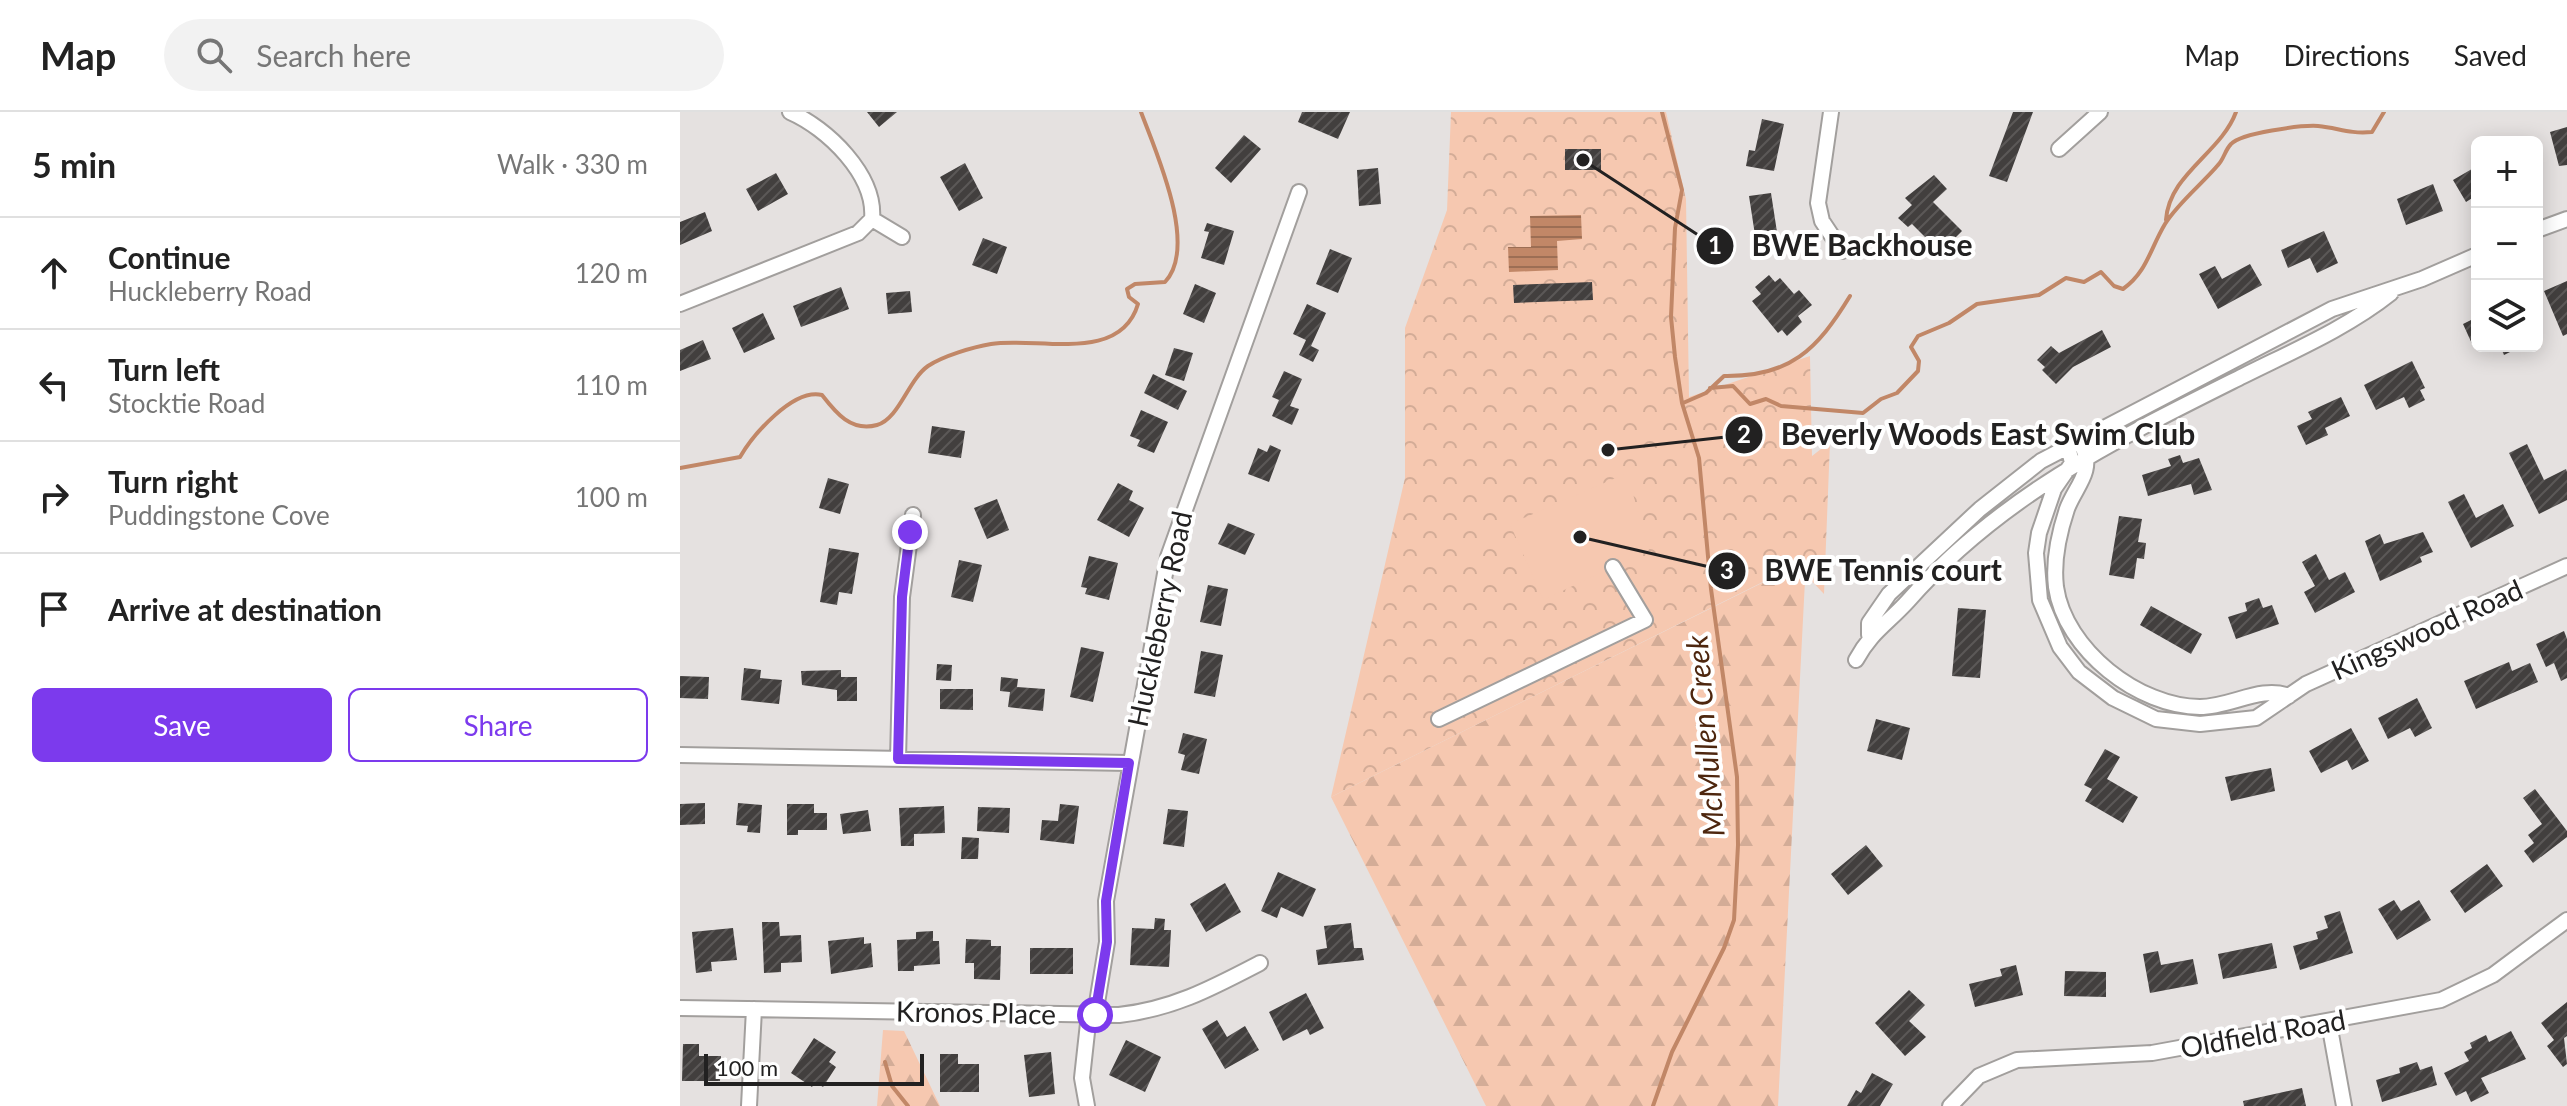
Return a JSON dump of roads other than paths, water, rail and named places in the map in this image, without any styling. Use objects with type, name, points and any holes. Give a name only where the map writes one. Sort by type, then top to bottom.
[{"type":"street","points":[[680,304],[858,233],[872,219],[873,204],[851,160],[817,126],[790,112]]},
{"type":"street","points":[[1831,112],[1818,203],[1822,221],[1842,251]]},
{"type":"street","points":[[2059,149],[2100,112]]},
{"type":"street","name":"Huckleberry Road","points":[[1087,1106],[1082,1078],[1107,942],[1106,901],[1172,542],[1299,192]]},
{"type":"street","points":[[872,219],[902,237]]},
{"type":"street","points":[[2543,228],[2567,219]]},
{"type":"street","points":[[1856,660],[1869,635],[1869,623],[1889,594],[1980,509],[2041,461],[2332,309],[2471,257]]},
{"type":"street","points":[[1869,635],[1892,619],[1930,576],[1978,534],[2072,463],[2322,336],[2374,306],[2397,287]]},
{"type":"street","points":[[2074,443],[2087,455],[2087,470],[2067,508],[2057,548],[2056,589],[2074,631],[2096,663],[2131,687],[2169,703],[2201,707],[2274,690],[2289,696]]},
{"type":"street","points":[[2072,463],[2074,443]]},
{"type":"street","name":"Kingswood Road","points":[[2072,463],[2054,489],[2036,553],[2040,600],[2060,647],[2079,672],[2134,710],[2174,722],[2256,718],[2306,684],[2567,566]]},
{"type":"street","points":[[898,759],[902,597],[913,515]]},
{"type":"street","points":[[1439,719],[1645,620],[1613,567]]},
{"type":"street","points":[[680,755],[1129,763]]},
{"type":"street","name":"Oldfield Road","points":[[1950,1106],[1979,1076],[2007,1062],[2148,1054],[2329,1023],[2455,995],[2493,975],[2567,920]]},
{"type":"street","name":"Kronos Place","points":[[680,1008],[1092,1014],[1156,1011],[1204,992],[1260,963]]},
{"type":"street","points":[[749,1106],[754,1009]]},
{"type":"street","points":[[2329,1023],[2344,1106]]},
{"type":"waterway","points":[[680,468],[740,457],[775,415],[811,395],[822,395],[852,423],[859,426],[877,425],[898,407],[921,372],[950,355],[991,344],[1074,344],[1114,335],[1128,323],[1138,304],[1129,297],[1127,289],[1135,284],[1165,282],[1174,266],[1178,246],[1171,198],[1141,112]]},
{"type":"waterway","name":"McMullen Creek","points":[[1653,1106],[1672,1052],[1724,948],[1734,920],[1738,845],[1737,777],[1711,589],[1699,458],[1682,403],[1675,357],[1671,317],[1675,228],[1682,190],[1662,112]]},
{"type":"waterway","points":[[2166,220],[2176,189],[2219,140],[2236,112]]},
{"type":"waterway","points":[[1710,388],[1733,386],[1750,404],[1766,399],[1781,406],[1863,413],[1881,399],[1897,393],[1918,371],[1919,361],[1911,347],[1918,336],[1949,323],[1977,304],[2039,295],[2066,278],[2084,282],[2101,272],[2114,286],[2123,289],[2143,268],[2170,216],[2237,140],[2272,130],[2310,126],[2372,132],[2384,112]]},
{"type":"waterway","points":[[1683,403],[1706,393],[1724,376],[1767,372],[1799,357],[1826,331],[1850,296]]},
{"type":"waterway","points":[[885,1062],[892,1086],[908,1106]]},
{"type":"place","name":"BWE Backhouse","points":[[1583,160]]},
{"type":"place","name":"Beverly Woods East Swim Club","points":[[1608,450]]},
{"type":"place","name":"BWE Tennis court","points":[[1580,537]]}]
